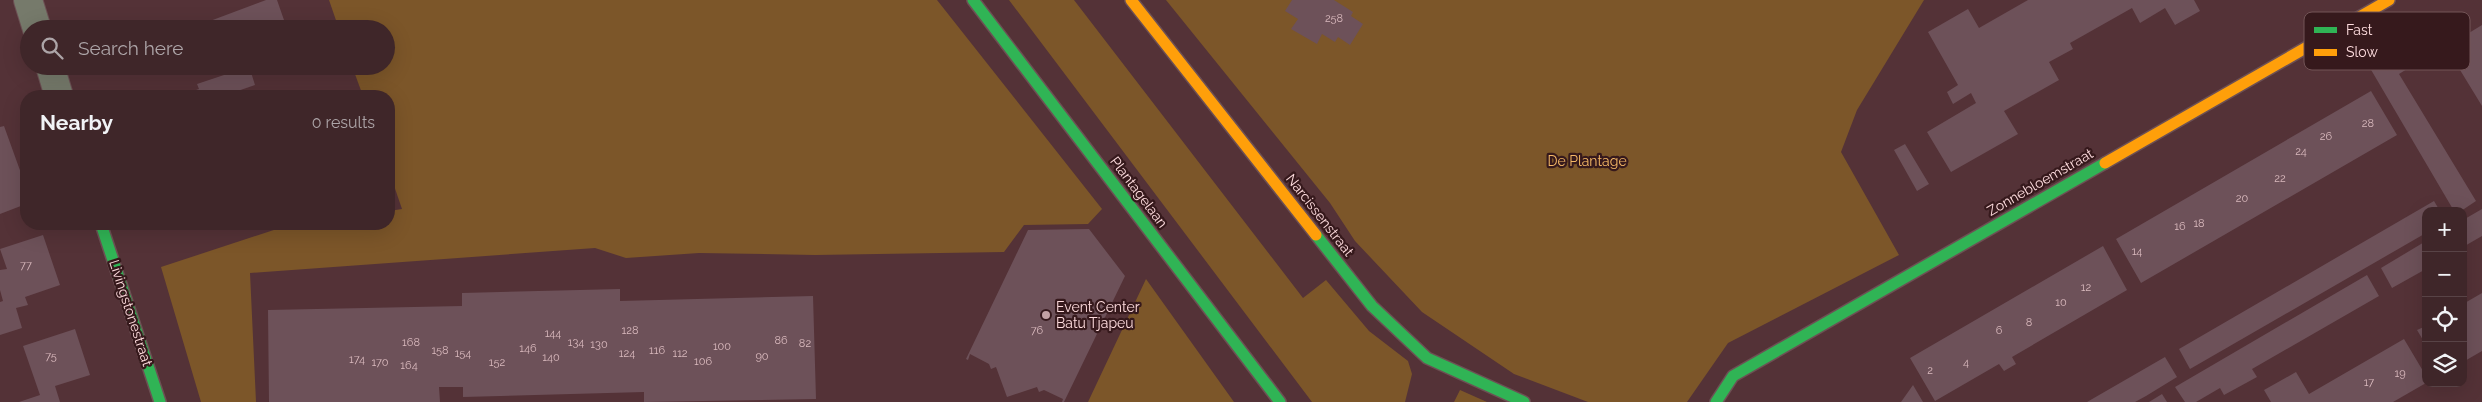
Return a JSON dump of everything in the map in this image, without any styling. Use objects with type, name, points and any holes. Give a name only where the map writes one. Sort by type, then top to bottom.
[{"type":"street","points":[[28,0],[34,20]]},
{"type":"street","name":"Plantagelaan","points":[[973,0],[1280,402]]},
{"type":"street","name":"Narcissenstraat","points":[[1131,0],[1372,306],[1427,358],[1524,402]]},
{"type":"street","name":"Zonnebloemstraat","points":[[2368,12],[2389,0]]},
{"type":"street","name":"Zonnebloemstraat","points":[[1716,402],[1733,376],[2304,49]]},
{"type":"street","points":[[53,75],[57,90]]},
{"type":"street","name":"Livingstonestraat","points":[[103,230],[160,402]]},
{"type":"green space","points":[[329,0],[937,0],[1102,209],[1088,224],[1024,225],[1004,252],[815,255],[699,253],[626,258],[595,248],[250,273],[256,402],[201,402],[161,267],[274,230],[395,230],[395,210],[402,209],[395,189],[395,90],[361,90],[355,75],[395,75],[395,20],[336,20]]},
{"type":"green space","points":[[1009,0],[1074,0],[1303,298],[1326,280],[1369,331],[1408,361],[1412,374],[1405,402],[1312,402]]},
{"type":"green space","name":"De Plantage","points":[[1166,0],[1924,0],[1857,110],[1841,152],[1899,255],[1728,343],[1687,402],[1588,402],[1514,374],[1422,312],[1355,241],[1330,203]]},
{"type":"green space","points":[[1146,279],[1234,402],[1088,402]]},
{"type":"green space","points":[[1460,390],[1487,402],[1454,402]]},
{"type":"building","points":[[266,0],[277,0],[284,20],[213,20]]},
{"type":"building","points":[[1292,0],[1334,0],[1353,12],[1351,16],[1363,24],[1350,45],[1338,37],[1335,42],[1322,34],[1317,44],[1291,29],[1298,19],[1285,11]]},
{"type":"building","points":[[2028,0],[2194,0],[2200,11],[2175,25],[2165,8],[2140,23],[2132,8],[2070,43],[2073,49],[2049,62],[2059,80],[2004,111],[2018,134],[1951,172],[1927,132],[1976,103],[1971,93],[1953,104],[1947,92],[1958,85],[1928,32],[1968,9],[1979,28]]},
{"type":"building","points":[[2482,25],[2482,106],[2460,70],[2470,70],[2470,32]]},
{"type":"building","points":[[2371,70],[2405,70],[2399,74],[2476,201],[2467,207],[2452,207]]},
{"type":"building","points":[[224,75],[252,75],[255,85],[241,90],[196,90],[199,89],[197,84]]},
{"type":"building","points":[[2371,91],[2397,135],[2141,283],[2116,239]]},
{"type":"building","points":[[4,126],[20,170],[20,206],[0,214],[0,127]]},
{"type":"building","points":[[1905,144],[1929,184],[1917,191],[1894,150]]},
{"type":"building","points":[[2434,201],[2438,207],[2424,207]]},
{"type":"building","points":[[2422,208],[2422,235],[2190,369],[2179,349]]},
{"type":"building","points":[[2482,209],[2482,236],[2467,245],[2467,218]]},
{"type":"building","name":"Event Center Batu Tjapeu","points":[[1089,229],[1125,276],[1064,402],[1062,402],[1063,399],[1044,390],[1039,392],[1037,387],[1007,397],[996,367],[991,369],[989,364],[970,354],[968,360],[966,359],[1028,230]]},
{"type":"building","points":[[43,235],[60,285],[25,297],[28,305],[16,308],[22,328],[0,335],[0,302],[3,301],[0,290],[0,270],[7,269],[0,249]]},
{"type":"building","points":[[2422,243],[2422,271],[2392,288],[2381,268]]},
{"type":"building","points":[[2103,246],[2127,290],[2012,357],[2016,364],[2004,371],[1999,364],[1935,401],[1910,358]]},
{"type":"building","points":[[2367,275],[2379,296],[2252,369],[2257,377],[2224,395],[2220,388],[2196,402],[2185,402],[2175,387]]},
{"type":"building","points":[[620,289],[620,301],[813,296],[816,399],[644,402],[644,392],[463,397],[463,387],[439,387],[440,402],[269,402],[268,310],[462,306],[462,293]]},
{"type":"building","points":[[2482,293],[2482,351],[2467,360],[2467,342],[2467,302]]},
{"type":"building","points":[[2422,328],[2422,338],[2417,330]]},
{"type":"building","points":[[75,329],[90,375],[55,386],[60,402],[19,402],[40,395],[23,346]]},
{"type":"building","points":[[2404,339],[2422,369],[2422,385],[2393,402],[2271,402],[2264,390],[2296,372],[2309,394]]},
{"type":"building","points":[[2165,357],[2177,377],[2146,396],[2135,402],[2087,402]]},
{"type":"building","points":[[1913,385],[1923,402],[1901,402]]},
{"type":"building","points":[[2162,394],[2167,402],[2149,402]]},
{"type":"traffic: fast","points":[[973,0],[1280,402]]},
{"type":"traffic: fast","points":[[1716,402],[1733,376],[2105,163]]},
{"type":"traffic: fast","points":[[103,230],[160,402]]},
{"type":"traffic: fast","points":[[1316,235],[1372,306],[1427,358],[1524,402]]},
{"type":"traffic: slow","points":[[1131,0],[1316,235]]},
{"type":"traffic: slow","points":[[2368,12],[2389,0]]},
{"type":"traffic: slow","points":[[2105,163],[2304,49]]},
{"type":"place","name":"Event Center Batu Tjapeu","points":[[1046,315]]}]
